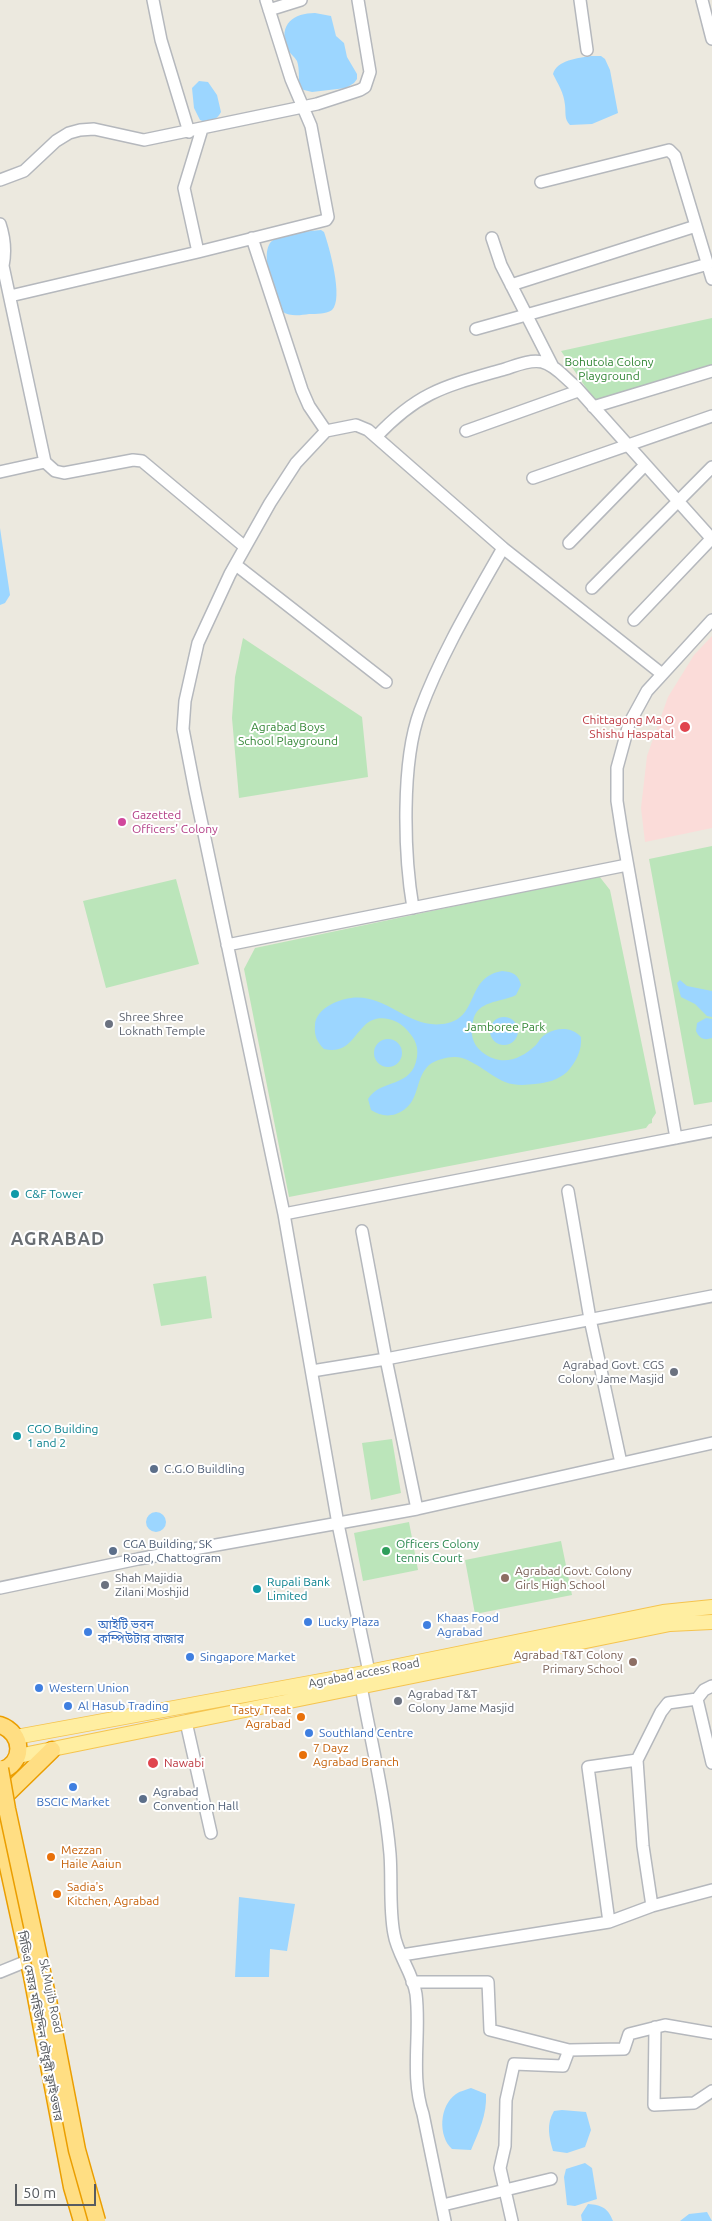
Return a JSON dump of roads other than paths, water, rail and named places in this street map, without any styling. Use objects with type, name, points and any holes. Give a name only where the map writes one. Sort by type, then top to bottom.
[{"type":"highway","points":[[0,1725],[12,1731],[16,1737],[19,1750],[18,1756],[10,1767],[2,1770],[6,1809],[48,1995],[77,2150],[98,2221]]},
{"type":"highway","points":[[9,1792],[52,1750]]},
{"type":"highway","name":"Sk.Mujib Road","points":[[2,1770],[9,1792],[81,2142],[105,2221]]},
{"type":"highway","name":"Sk.Mujib Road","points":[[0,1832],[27,1961],[61,2149],[82,2221]]},
{"type":"highway","name":"সিডিএ মেয়র মহিউদ্দিন চৌধুরী ফ্লাইওভার","points":[[0,1832],[32,1976],[72,2187],[82,2221]]},
{"type":"main road","name":"Agrabad access Road","points":[[16,1737],[369,1672],[663,1612],[712,1607]]},
{"type":"main road","name":"Agrabad access Road","points":[[18,1756],[670,1624],[712,1622]]},
{"type":"street","points":[[153,0],[161,40],[190,132]]},
{"type":"street","points":[[10,296],[326,220],[328,217],[311,126],[291,79],[268,5],[301,0]]},
{"type":"street","points":[[0,180],[24,171],[56,141],[69,133],[80,130],[94,129],[144,140],[190,132],[336,99],[366,87],[370,72],[358,0]]},
{"type":"street","points":[[580,0],[587,50]]},
{"type":"street","points":[[702,0],[712,39]]},
{"type":"street","points":[[198,252],[184,188],[202,129]]},
{"type":"street","points":[[541,182],[669,150],[675,156],[712,280]]},
{"type":"street","points":[[0,224],[6,253],[3,266],[45,462],[55,471],[74,473],[133,460],[142,461],[245,547]]},
{"type":"street","points":[[511,285],[696,226]]},
{"type":"street","points":[[252,238],[302,390],[309,406],[326,431]]},
{"type":"street","points":[[492,238],[501,265],[554,367],[712,538],[634,620]]},
{"type":"street","points":[[476,329],[708,264]]},
{"type":"street","points":[[376,437],[411,404],[436,390],[533,361],[542,362],[554,367]]},
{"type":"street","points":[[593,407],[712,372]]},
{"type":"street","points":[[466,431],[578,391]]},
{"type":"street","points":[[533,478],[712,416]]},
{"type":"street","points":[[369,1672],[338,1524],[284,1214],[183,729],[185,701],[198,643],[245,547],[296,463],[326,431],[356,425],[376,437],[503,548],[662,674]]},
{"type":"street","points":[[0,472],[45,462]]},
{"type":"street","points":[[568,543],[645,465]]},
{"type":"street","points":[[592,588],[712,467]]},
{"type":"street","points":[[413,908],[408,854],[408,766],[417,722],[446,652],[503,548]]},
{"type":"street","points":[[236,565],[386,682]]},
{"type":"street","points":[[676,1138],[627,865],[617,802],[617,768],[629,724],[647,691],[712,620]]},
{"type":"street","points":[[227,945],[627,865]]},
{"type":"street","points":[[284,1214],[712,1131]]},
{"type":"street","points":[[568,1191],[590,1319],[622,1463]]},
{"type":"street","points":[[362,1231],[417,1509]]},
{"type":"street","points":[[312,1372],[712,1296]]},
{"type":"street","points":[[0,1588],[138,1559],[417,1509],[712,1443]]},
{"type":"street","points":[[361,1686],[383,1803],[390,1853],[394,1935],[415,1992],[419,2025],[416,2066],[418,2099],[443,2204],[445,2221]]},
{"type":"street","points":[[652,1906],[643,1846],[637,1760],[661,1712],[668,1703],[697,1699],[704,1690],[712,1686]]},
{"type":"street","points":[[697,1699],[712,1763]]},
{"type":"street","points":[[186,1722],[211,1833]]},
{"type":"street","points":[[609,1922],[588,1767],[637,1760]]},
{"type":"street","points":[[402,1955],[609,1922],[652,1906],[712,1890]]},
{"type":"street","points":[[0,1972],[27,1961]]},
{"type":"street","points":[[412,1982],[488,1982],[490,2030],[569,2050],[624,2050],[629,2034],[665,2025],[712,2033]]},
{"type":"street","points":[[655,2028],[654,2106],[694,2103],[712,2091]]},
{"type":"street","points":[[512,2221],[500,2168],[505,2146],[506,2100],[514,2064],[563,2066],[569,2050]]},
{"type":"street","points":[[443,2204],[551,2179]]},
{"type":"water","points":[[315,13],[331,16],[336,36],[344,43],[347,57],[357,74],[357,79],[354,83],[346,88],[312,92],[300,89],[298,64],[287,48],[285,40],[286,26],[300,15]]},
{"type":"water","points":[[591,56],[601,56],[605,59],[610,70],[618,113],[592,124],[570,125],[566,118],[563,96],[553,74],[555,69],[563,63]]},
{"type":"water","points":[[199,81],[208,82],[217,95],[221,112],[217,117],[207,122],[200,120],[194,108],[192,88]]},
{"type":"water","points":[[321,230],[324,232],[332,260],[337,295],[335,304],[332,310],[324,313],[286,314],[279,307],[269,274],[267,264],[268,247],[273,240],[279,237]]},
{"type":"water","points":[[0,528],[10,595],[5,603],[0,605]]},
{"type":"water","points":[[502,971],[514,974],[521,985],[516,995],[490,1003],[479,1009],[475,1014],[472,1025],[474,1042],[489,1057],[510,1060],[523,1055],[536,1045],[543,1036],[551,1032],[560,1029],[573,1031],[581,1037],[576,1060],[567,1072],[552,1081],[539,1084],[513,1084],[499,1079],[467,1060],[454,1057],[445,1058],[432,1063],[424,1071],[414,1098],[404,1110],[393,1115],[383,1115],[371,1110],[368,1099],[380,1088],[403,1079],[414,1067],[417,1048],[415,1040],[407,1030],[396,1021],[380,1018],[366,1024],[349,1043],[339,1049],[324,1049],[316,1038],[315,1022],[324,1009],[348,998],[364,998],[378,1002],[418,1021],[432,1024],[448,1023],[458,1019],[464,1013],[477,988],[483,981],[491,975]]},
{"type":"water","points":[[680,980],[687,986],[712,991],[712,1017],[707,1016],[695,1004],[681,997],[677,983]]},
{"type":"water","points":[[504,1017],[514,1021],[518,1031],[514,1041],[504,1045],[494,1041],[490,1031],[494,1021]]},
{"type":"water","points":[[706,1018],[712,1019],[712,1038],[704,1039],[696,1031],[697,1023]]},
{"type":"water","points":[[388,1039],[398,1043],[402,1053],[398,1063],[388,1067],[378,1063],[374,1053],[378,1043]]},
{"type":"water","points":[[152,1512],[160,1512],[166,1518],[166,1526],[160,1532],[152,1532],[146,1526],[146,1518]]},
{"type":"water","points":[[239,1897],[295,1904],[287,1951],[270,1949],[269,1977],[235,1977]]},
{"type":"water","points":[[471,2088],[486,2094],[482,2123],[471,2150],[452,2149],[444,2137],[442,2121],[446,2106],[456,2094]]},
{"type":"water","points":[[554,2111],[586,2112],[591,2130],[585,2147],[567,2153],[553,2151],[549,2136],[551,2116]]},
{"type":"water","points":[[585,2163],[592,2168],[597,2199],[575,2206],[567,2205],[564,2177],[566,2169]]},
{"type":"water","points":[[588,2204],[604,2208],[613,2221],[582,2221],[581,2215]]},
{"type":"water","points":[[707,2212],[712,2221],[680,2221],[689,2214]]},
{"type":"place","name":"Chittagong Ma O Shishu Haspatal","points":[[685,727]]},
{"type":"place","name":"Gazetted Officers' Colony","points":[[122,822]]},
{"type":"place","name":"Shree Shree Loknath Temple","points":[[109,1024]]},
{"type":"place","name":"C&F Tower","points":[[15,1194]]},
{"type":"place","name":"Agrabad Govt. CGS Colony Jame Masjid","points":[[674,1372]]},
{"type":"place","name":"CGO Building 1 and 2","points":[[17,1436]]},
{"type":"place","name":"C.G.O Buildling","points":[[154,1469]]},
{"type":"place","name":"CGA Building, SK Road, Chattogram","points":[[113,1551]]},
{"type":"place","name":"Officers Colony tennis Court","points":[[386,1551]]},
{"type":"place","name":"Agrabad Govt. Colony Girls High School","points":[[505,1578]]},
{"type":"place","name":"Shah Majidia Zilani Moshjid","points":[[105,1585]]},
{"type":"place","name":"Rupali Bank Limited","points":[[257,1589]]},
{"type":"place","name":"Lucky Plaza","points":[[308,1622]]},
{"type":"place","name":"Khaas Food Agrabad","points":[[427,1625]]},
{"type":"place","name":"আইটি ভবন কম্পিউটার বাজার","points":[[88,1632]]},
{"type":"place","name":"Singapore Market","points":[[190,1657]]},
{"type":"place","name":"Agrabad T&T Colony Primary School","points":[[633,1662]]},
{"type":"place","name":"Western Union","points":[[39,1688]]},
{"type":"place","name":"Agrabad T&T Colony Jame Masjid","points":[[398,1701]]},
{"type":"place","name":"Al Hasub Trading","points":[[68,1706]]},
{"type":"place","name":"Tasty Treat Agrabad","points":[[301,1717]]},
{"type":"place","name":"Southland Centre","points":[[309,1733]]},
{"type":"place","name":"7 Dayz Agrabad Branch","points":[[303,1755]]},
{"type":"place","name":"Nawabi","points":[[153,1763]]},
{"type":"place","name":"BSCIC Market","points":[[73,1787]]},
{"type":"place","name":"Agrabad Convention Hall","points":[[143,1799]]},
{"type":"place","name":"Mezzan Haile Aaiun","points":[[51,1857]]},
{"type":"place","name":"Sadia's Kitchen, Agrabad","points":[[57,1894]]},
{"type":"district","name":"AGRABAD","points":[[58,1239]]},
{"type":"park label","name":"Bohutola Colony Playground","points":[[609,369]]},
{"type":"park label","name":"Agrabad Boys School Playground","points":[[288,734]]},
{"type":"park label","name":"Jamboree Park","points":[[505,1027]]}]
